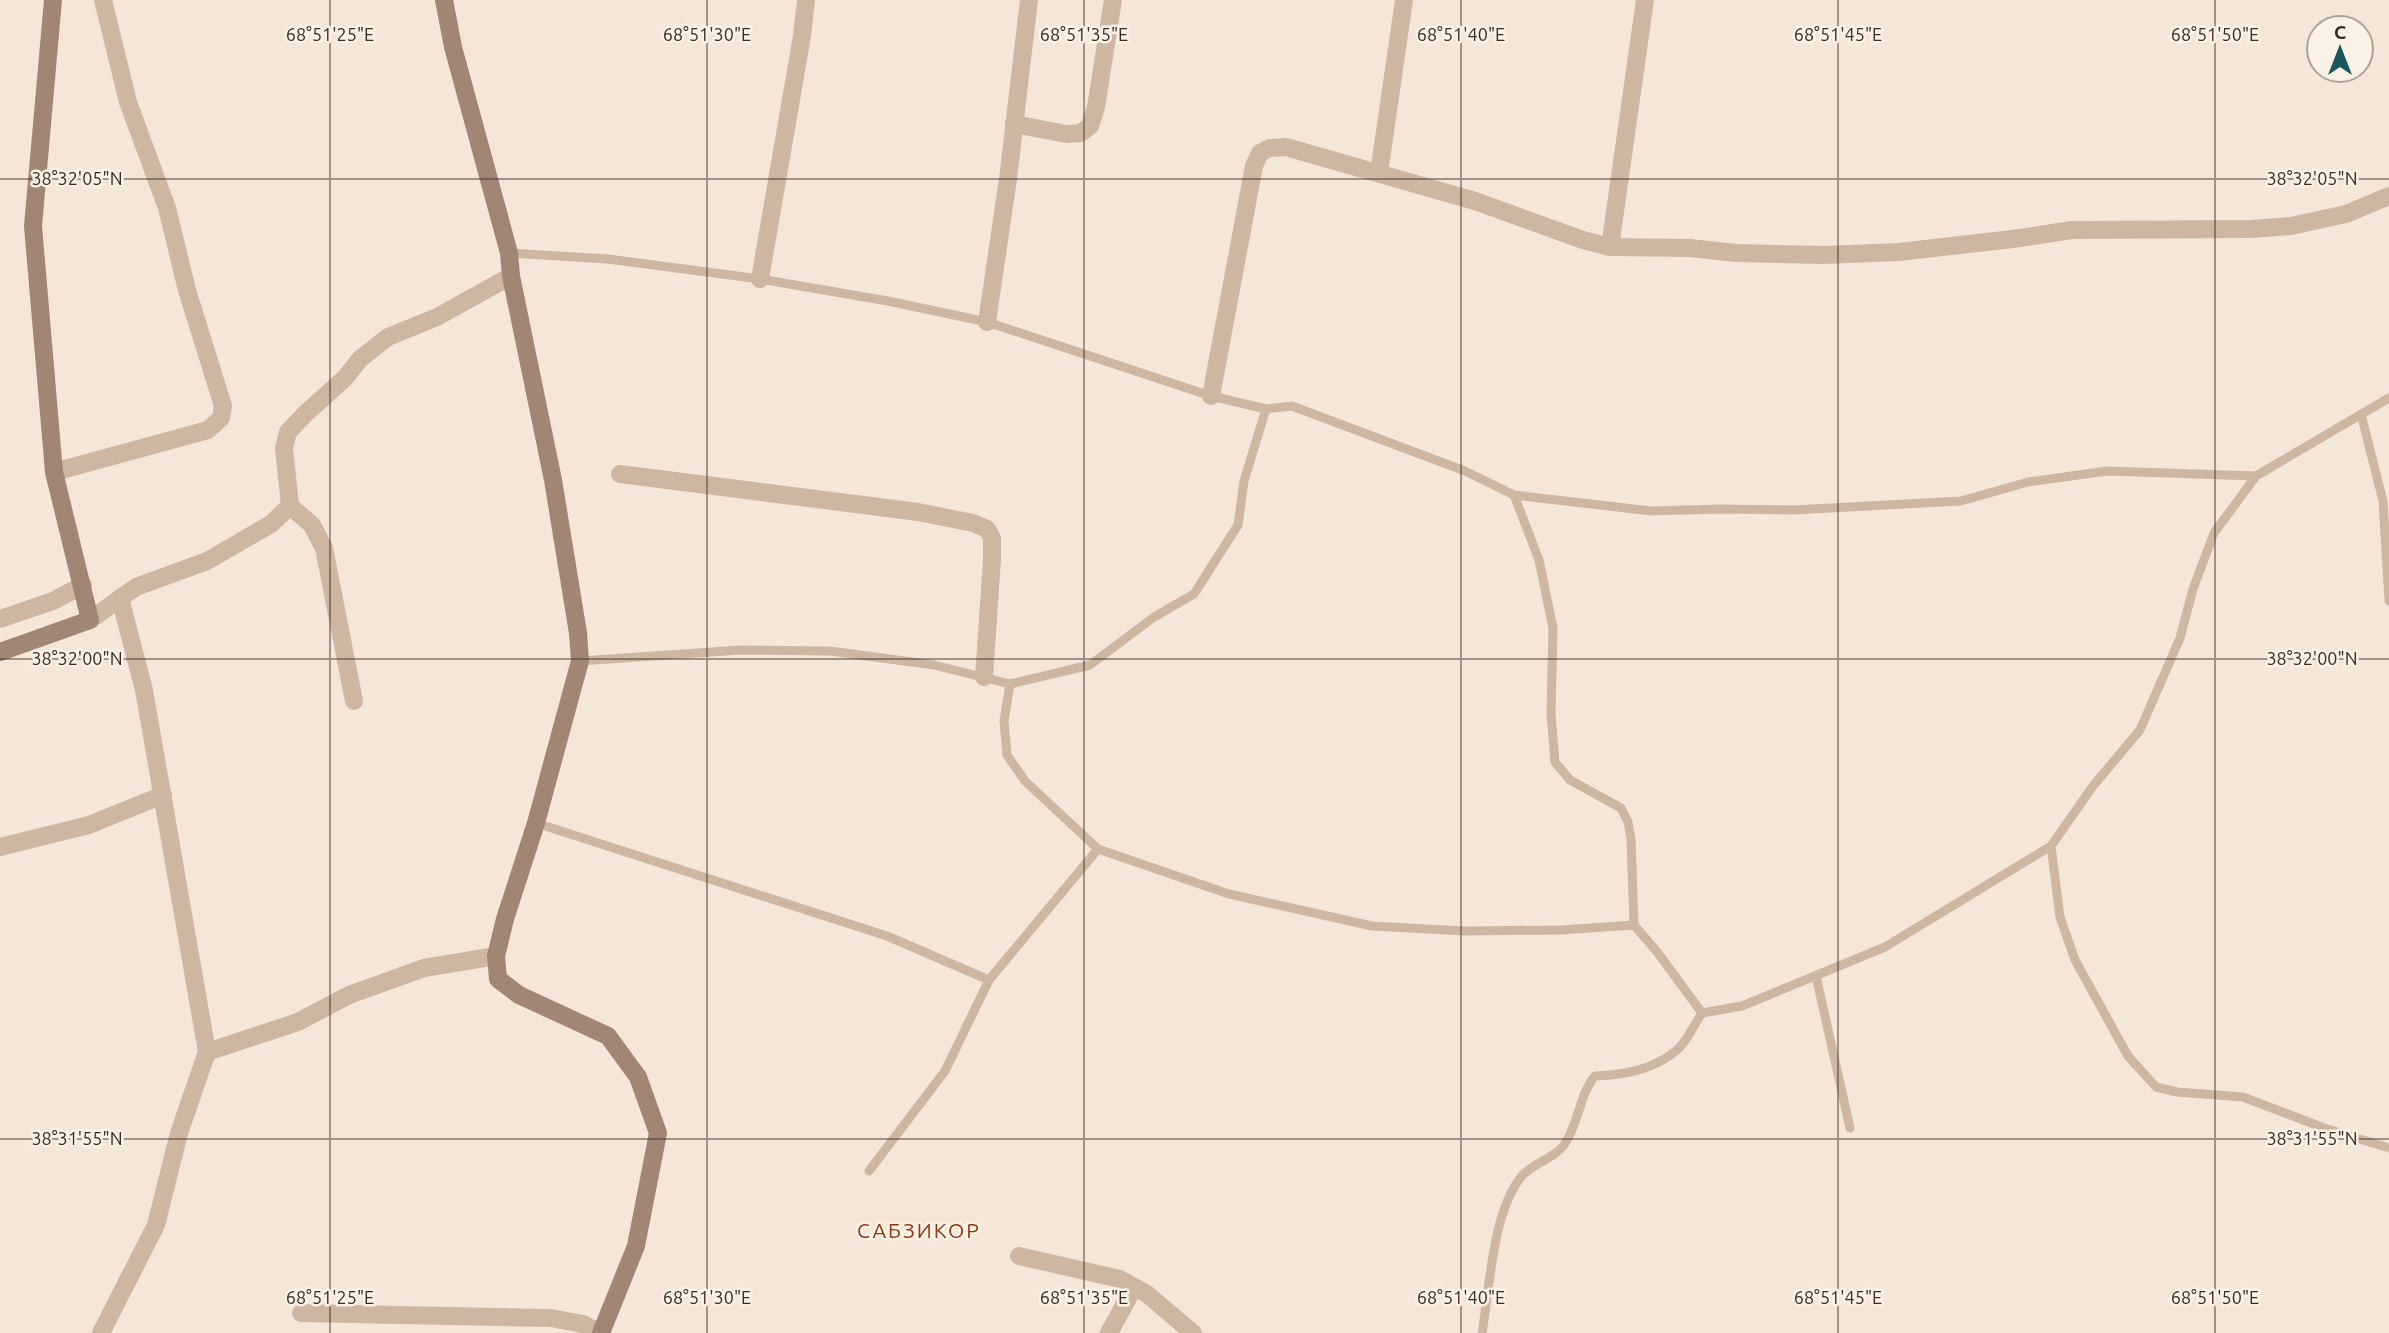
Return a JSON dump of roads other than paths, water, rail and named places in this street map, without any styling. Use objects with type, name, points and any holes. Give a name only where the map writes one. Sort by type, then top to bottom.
[{"type":"street","points":[[53,0],[33,226],[54,472],[90,620]]},
{"type":"street","points":[[54,472],[208,430],[221,418],[223,406],[187,290],[167,208],[128,102],[103,0]]},
{"type":"street","points":[[301,1313],[551,1318],[583,1324],[601,1333],[636,1246],[658,1133],[638,1077],[608,1036],[519,995],[498,979],[496,956],[505,919],[536,823],[580,661],[578,633],[553,480],[511,276],[509,253],[453,47],[444,0]]},
{"type":"street","points":[[760,279],[806,0]]},
{"type":"street","points":[[987,322],[1029,0]]},
{"type":"street","points":[[1014,124],[1066,134],[1081,133],[1090,126],[1096,107],[1113,0]]},
{"type":"street","points":[[1379,173],[1404,0]]},
{"type":"street","points":[[1610,247],[1645,0]]},
{"type":"street","points":[[1212,396],[1254,166],[1259,153],[1270,148],[1286,147],[1379,173],[1475,201],[1610,247],[1824,255],[1899,252],[2071,230],[2251,229],[2291,226],[2346,214],[2389,196]]},
{"type":"street","points":[[354,701],[324,548],[312,525],[290,506],[284,448],[288,432],[345,378],[360,359],[388,337],[437,317],[511,276]]},
{"type":"street","points":[[620,474],[918,512],[987,528],[992,538],[992,560],[984,677]]},
{"type":"street","points":[[0,652],[90,620],[136,587],[206,561],[271,524],[290,506]]},
{"type":"street","points":[[0,619],[53,601],[83,585]]},
{"type":"street","points":[[102,1333],[156,1225],[179,1133],[206,1052],[144,690],[120,598]]},
{"type":"street","points":[[0,847],[89,825],[163,795]]},
{"type":"street","points":[[206,1052],[298,1022],[349,995],[424,968],[496,956]]},
{"type":"street","points":[[1019,1255],[1120,1279],[1147,1294],[1193,1333]]},
{"type":"street","points":[[1109,1333],[1134,1287]]},
{"type":"lane","points":[[509,253],[608,259],[760,279],[888,300],[987,322],[1212,396],[1266,409],[1292,406],[1465,471],[1514,495],[1651,511],[1793,510],[1961,501],[2028,482],[2107,471],[2256,476]]},
{"type":"lane","points":[[1482,1333],[1500,1219],[1512,1190],[1523,1174],[1564,1146],[1580,1111],[1587,1085],[1595,1076],[1639,1071],[1661,1060],[1679,1049],[1702,1013],[1742,1006],[1885,947],[2051,846],[2094,786],[2140,730],[2179,638],[2193,589],[2214,533],[2256,476],[2389,398]]},
{"type":"lane","points":[[580,661],[741,650],[831,651],[934,665],[1010,684],[1090,665],[1154,617],[1194,594],[1238,526],[1244,481],[1266,409]]},
{"type":"lane","points":[[2361,414],[2383,501],[2389,600]]},
{"type":"lane","points":[[1514,495],[1539,560],[1553,628],[1551,714],[1555,762],[1570,780],[1621,808],[1631,839],[1634,925],[1702,1013]]},
{"type":"lane","points":[[1010,684],[1004,721],[1007,755],[1025,781],[1097,849],[1229,894],[1372,926],[1465,932],[1634,925]]},
{"type":"lane","points":[[536,823],[887,936],[989,980]]},
{"type":"lane","points":[[2051,846],[2060,917],[2075,960],[2128,1056],[2156,1087],[2177,1092],[2243,1097],[2327,1129],[2389,1148]]},
{"type":"lane","points":[[869,1171],[945,1071],[989,980],[1097,849]]},
{"type":"lane","points":[[1816,976],[1850,1128]]},
{"type":"district","name":"САБЗИКОР","points":[[919,1231]]}]
